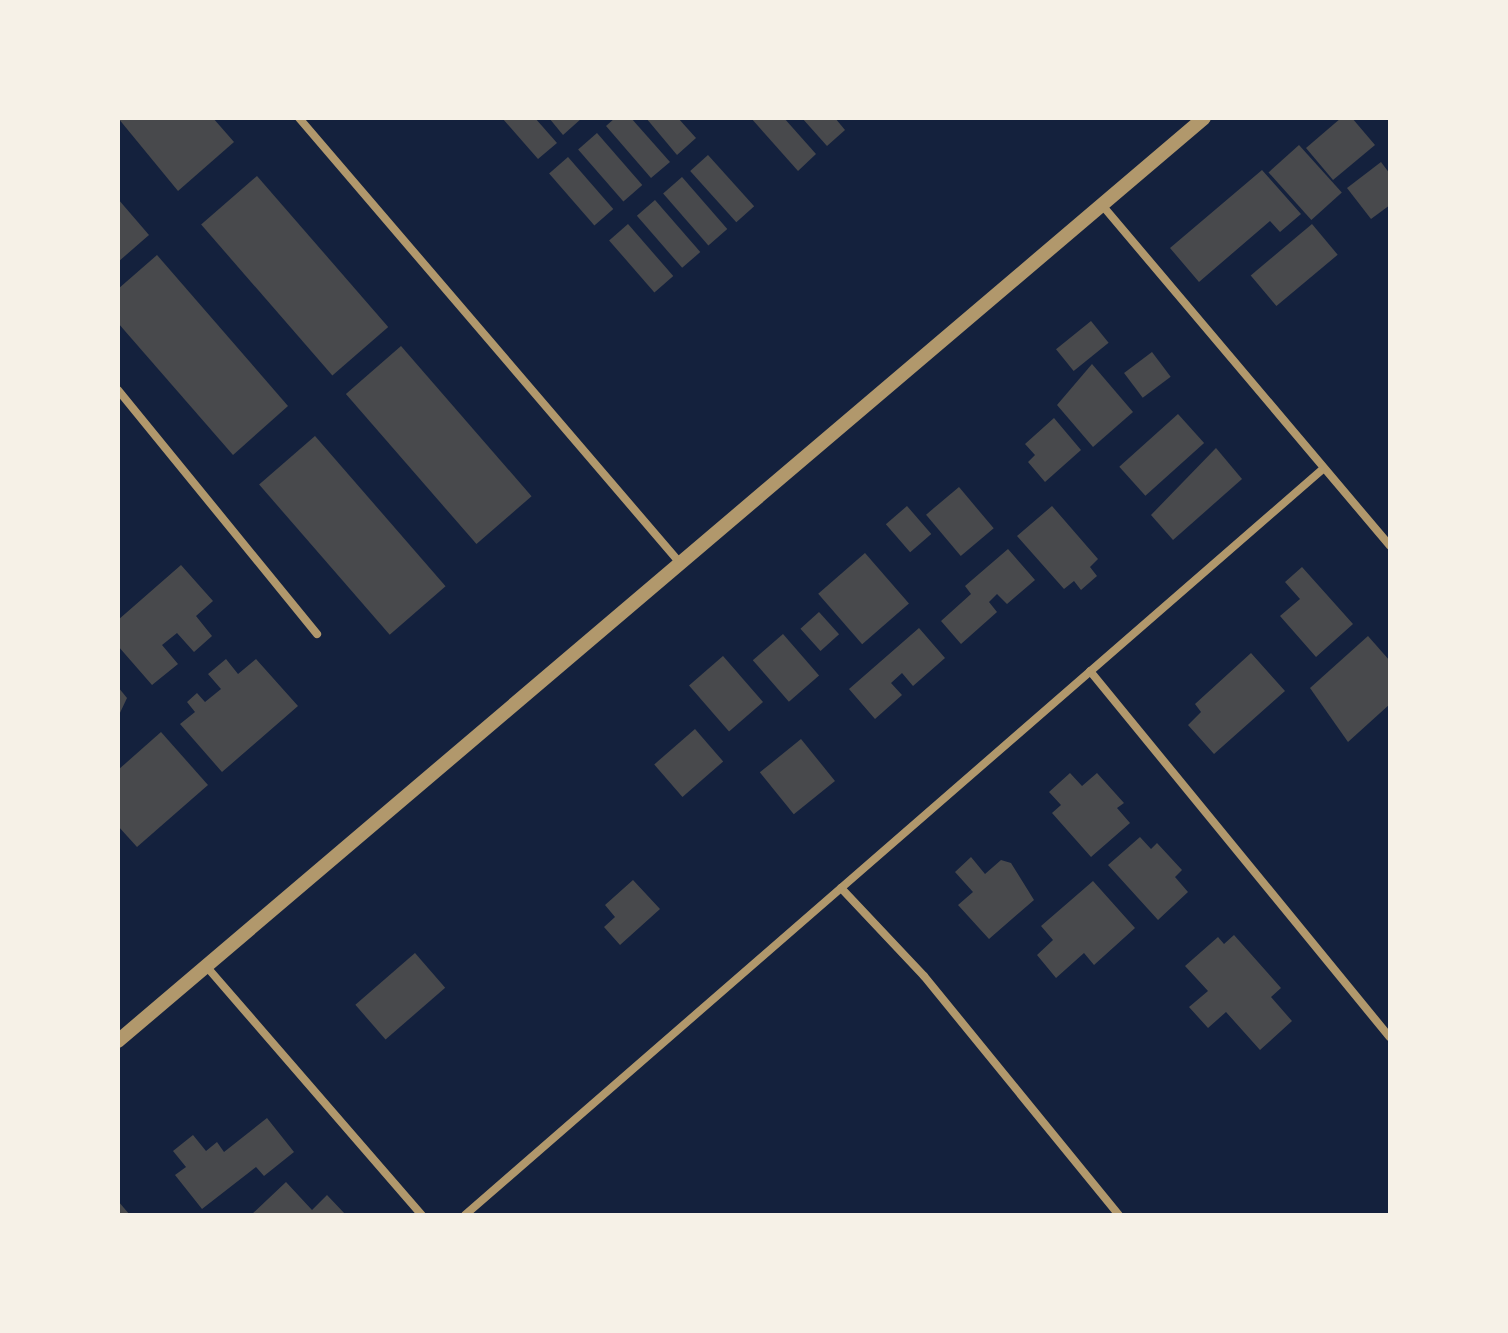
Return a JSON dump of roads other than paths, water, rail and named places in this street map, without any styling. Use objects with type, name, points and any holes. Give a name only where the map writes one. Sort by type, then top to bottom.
[{"type":"street","points":[[299,118],[680,563]]},
{"type":"street","points":[[118,1041],[1204,118]]},
{"type":"street","points":[[1102,205],[1390,546]]},
{"type":"street","points":[[118,390],[317,634]]},
{"type":"street","points":[[465,1215],[1324,468]]},
{"type":"street","points":[[1090,671],[1390,1037]]},
{"type":"street","points":[[841,888],[924,976],[1119,1215]]},
{"type":"street","points":[[206,966],[422,1215]]}]
